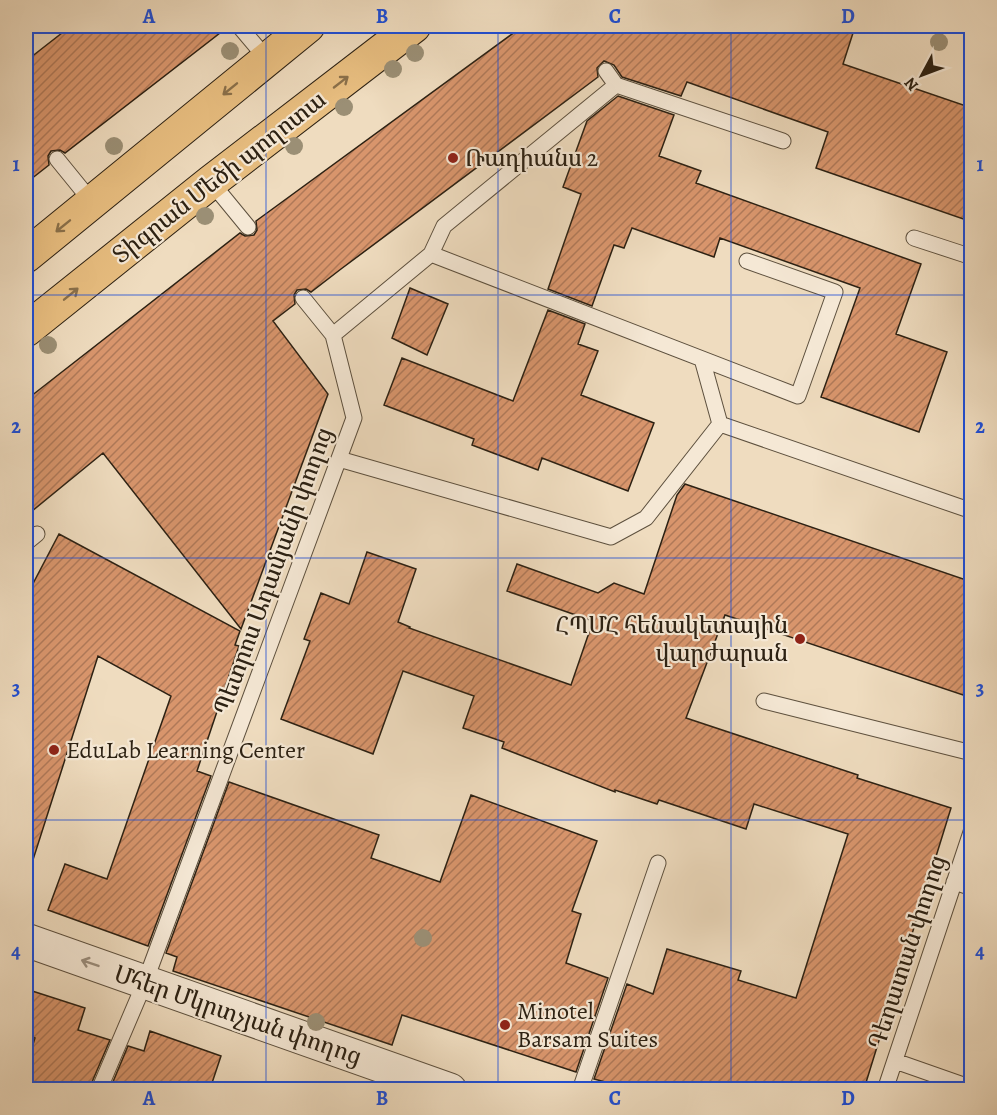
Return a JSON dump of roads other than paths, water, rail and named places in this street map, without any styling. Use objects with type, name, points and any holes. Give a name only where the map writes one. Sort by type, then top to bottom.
[{"type":"main road","points":[[26,256],[308,26]]},
{"type":"main road","name":"Տիգրան Մեծի պողոտա","points":[[26,330],[211,182],[414,26]]},
{"type":"street","name":"Մհեր Մկրտչյան փողոց","points":[[26,940],[440,1088]]},
{"type":"lane","points":[[238,26],[267,59]]},
{"type":"lane","points":[[606,71],[616,85],[783,141]]},
{"type":"lane","points":[[303,298],[333,335],[431,254],[444,226],[616,85]]},
{"type":"lane","points":[[57,159],[92,202]]},
{"type":"lane","points":[[211,182],[248,227]]},
{"type":"lane","points":[[914,238],[972,257]]},
{"type":"lane","points":[[431,254],[798,396],[835,292],[747,261]]},
{"type":"lane","name":"Պետրոս Ադամյանի փողոց","points":[[99,1089],[145,982],[354,418],[333,335]]},
{"type":"lane","points":[[702,359],[720,424]]},
{"type":"lane","points":[[339,459],[611,537],[646,518],[720,424]]},
{"type":"lane","points":[[720,424],[972,511]]},
{"type":"lane","points":[[764,701],[972,753]]},
{"type":"lane","name":"Դեղատան փողոց","points":[[885,1089],[972,829]]},
{"type":"lane","points":[[580,1089],[658,863]]},
{"type":"lane","points":[[954,882],[972,888]]},
{"type":"lane","points":[[895,1061],[972,1088]]},
{"type":"place","name":"Ռադիանս 2","points":[[453,158]]},
{"type":"place","name":"ՀՊՄՀ հենակետային վարժարան","points":[[800,639]]},
{"type":"place","name":"EduLab Learning Center","points":[[54,750]]},
{"type":"place","name":"Minotel Barsam Suites","points":[[505,1025]]}]
